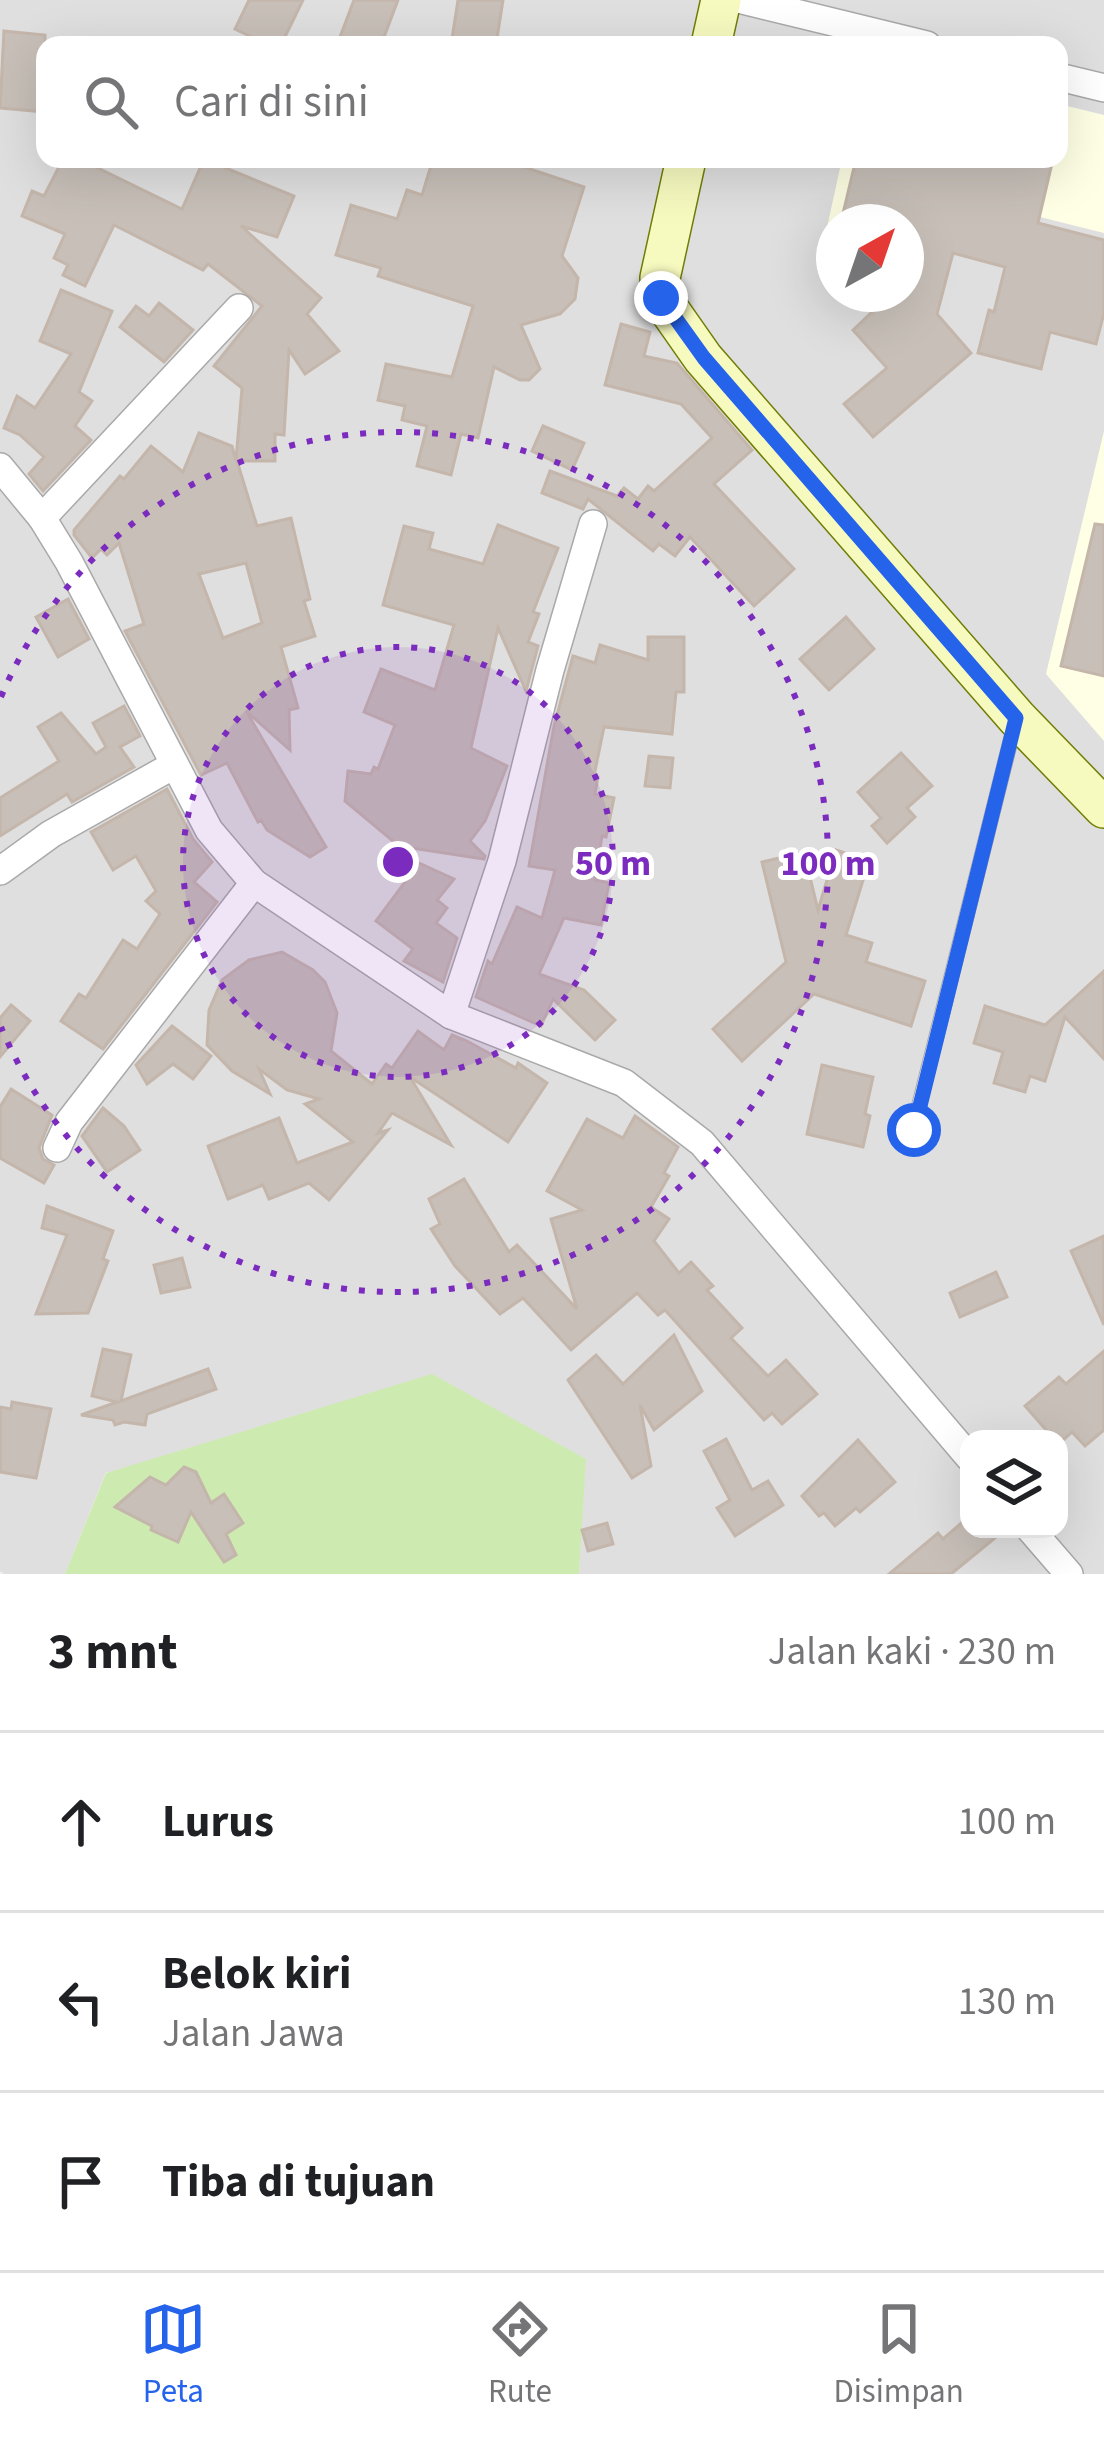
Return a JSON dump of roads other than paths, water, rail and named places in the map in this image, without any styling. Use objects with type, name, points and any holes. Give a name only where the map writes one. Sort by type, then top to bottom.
[{"type":"street","points":[[713,36],[721,0]]},
{"type":"street","points":[[742,0],[890,36]]},
{"type":"street","points":[[1068,79],[1104,88]]},
{"type":"street","points":[[684,168],[661,298],[704,358],[1016,718],[1104,808]]},
{"type":"street","points":[[42,518],[239,308]]},
{"type":"street","points":[[0,467],[42,518],[151,713],[209,830],[254,883],[451,1015],[624,1084],[703,1143],[960,1445]]},
{"type":"street","points":[[451,1015],[502,861],[593,524]]},
{"type":"street","points":[[0,871],[51,835],[174,765]]},
{"type":"street","points":[[57,1148],[69,1122],[254,883]]},
{"type":"street","points":[[1038,1538],[1069,1574]]},
{"type":"lane","points":[[914,1130],[1016,718]]}]
